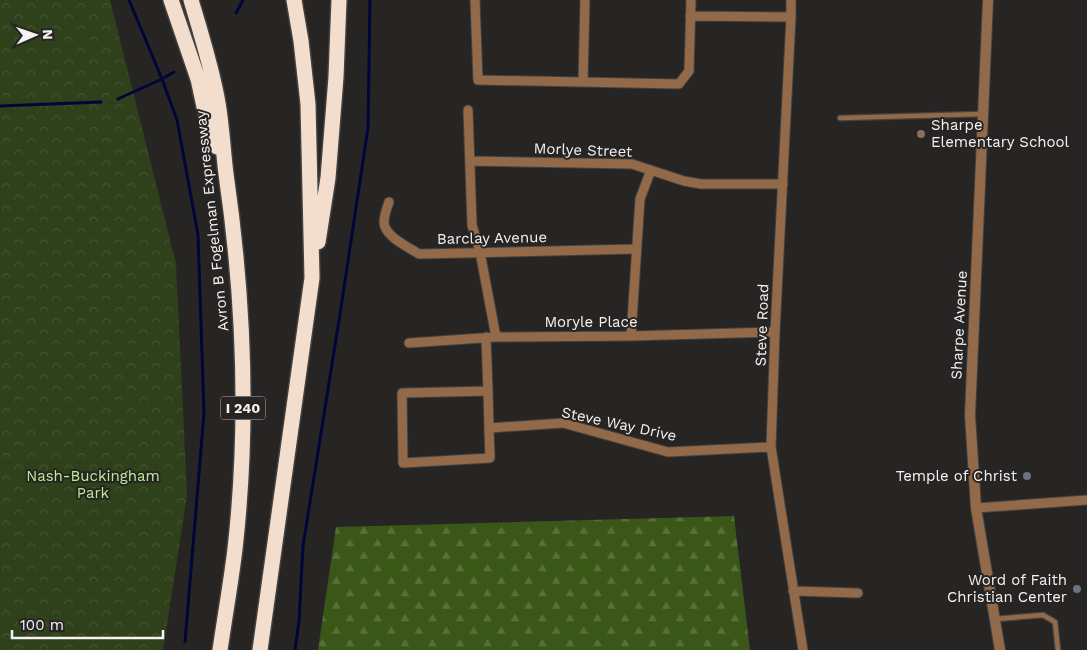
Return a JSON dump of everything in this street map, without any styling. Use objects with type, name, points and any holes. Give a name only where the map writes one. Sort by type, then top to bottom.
[{"type":"highway","points":[[171,0],[198,79],[206,116],[225,167]]},
{"type":"highway","name":"Avron B Fogelman Expressway","points":[[191,0],[218,103],[238,275],[242,357],[243,416],[235,548],[220,650]]},
{"type":"highway","points":[[294,0],[308,104],[312,278]]},
{"type":"highway","points":[[260,650],[302,365],[312,278],[328,178],[336,77],[338,0]]},
{"type":"street","points":[[475,0],[478,80],[679,84],[689,70],[691,0]]},
{"type":"street","points":[[583,82],[585,0]]},
{"type":"street","name":"Steve Road","points":[[791,0],[771,447],[803,650]]},
{"type":"street","name":"Sharpe Avenue","points":[[988,0],[970,415],[976,508],[1000,650]]},
{"type":"street","points":[[690,16],[791,17]]},
{"type":"street","points":[[468,110],[472,225],[480,252],[496,336]]},
{"type":"street","name":"Morlye Street","points":[[470,161],[632,164],[684,181],[701,184],[783,184]]},
{"type":"street","points":[[631,336],[640,199],[651,170]]},
{"type":"street","name":"Barclay Avenue","points":[[389,202],[384,220],[385,227],[399,242],[419,254],[636,249]]},
{"type":"street","name":"Moryle Place","points":[[409,343],[496,336],[631,336],[775,332]]},
{"type":"street","points":[[486,337],[490,428],[490,458],[403,463],[402,393],[488,390]]},
{"type":"street","name":"Steve Way Drive","points":[[490,428],[563,423],[668,452],[771,447]]},
{"type":"street","points":[[976,508],[1087,500]]},
{"type":"street","points":[[793,592],[858,593]]},
{"type":"lane","points":[[840,118],[983,114]]},
{"type":"lane","points":[[994,619],[1043,615],[1055,622],[1058,650]]},
{"type":"green space","name":"Nash-Buckingham Park","points":[[0,0],[110,0],[176,264],[187,495],[163,650],[0,650]]},
{"type":"green space","points":[[734,516],[750,650],[318,650],[336,527]]},
{"type":"waterway","points":[[129,0],[177,120],[198,235],[204,413],[185,642]]},
{"type":"waterway","points":[[236,13],[243,0]]},
{"type":"waterway","points":[[295,650],[299,621],[303,546],[368,128],[370,0]]},
{"type":"waterway","points":[[118,99],[174,72]]},
{"type":"waterway","points":[[0,106],[101,102]]},
{"type":"place","name":"Sharpe Elementary School","points":[[921,134]]},
{"type":"place","name":"Temple of Christ","points":[[1027,476]]},
{"type":"place","name":"Word of Faith Christian Center","points":[[1077,589]]}]
